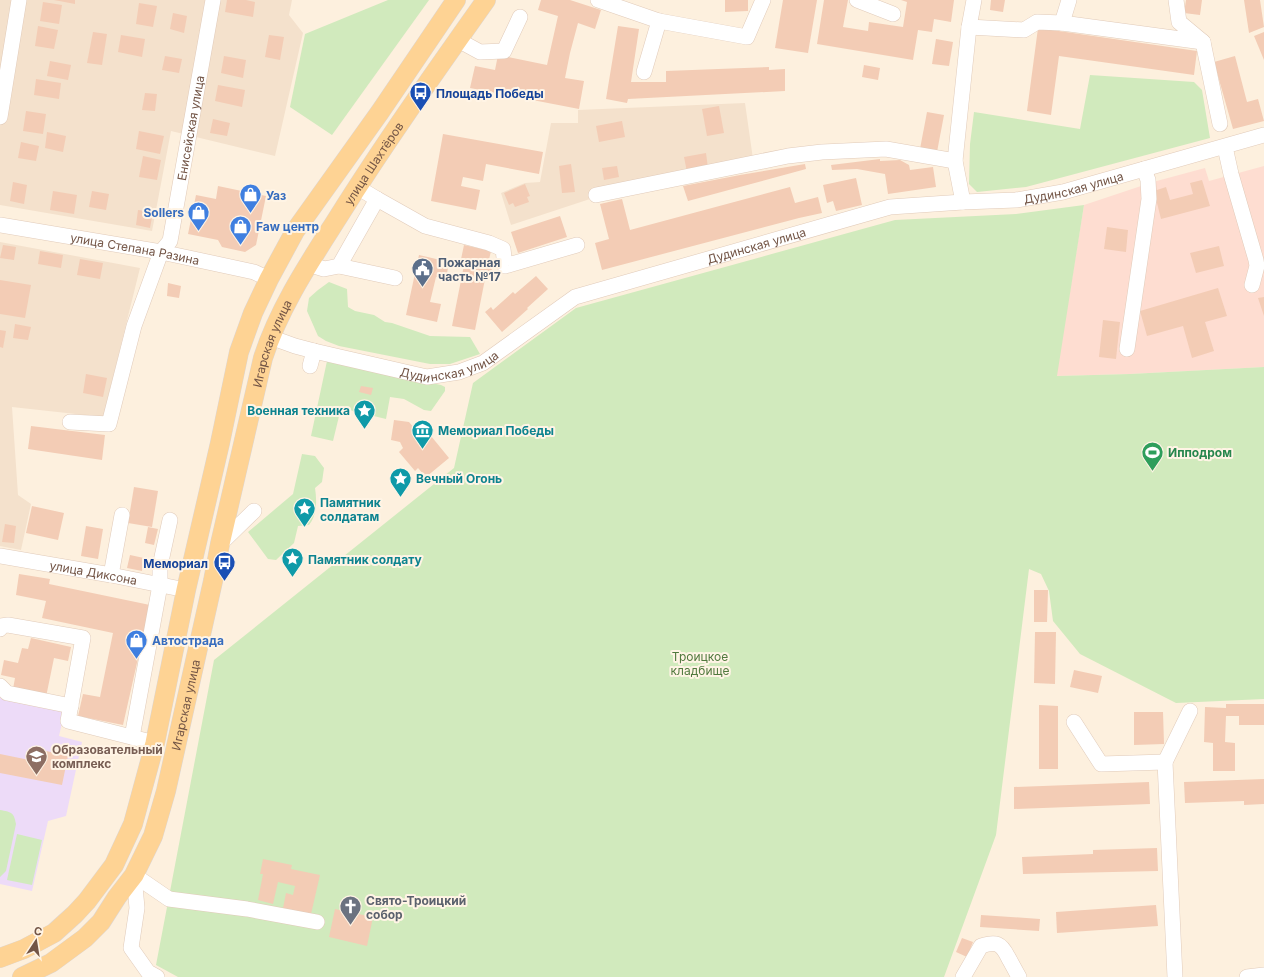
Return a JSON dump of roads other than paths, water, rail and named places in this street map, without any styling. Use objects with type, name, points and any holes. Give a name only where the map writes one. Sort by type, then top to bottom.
[{"type":"main road","name":"улица Шахтёров","points":[[269,279],[295,231],[380,112],[456,0]]},
{"type":"main road","name":"улица Шахтёров","points":[[293,291],[308,264],[357,187],[486,0]]},
{"type":"main road","name":"Игарская улица","points":[[0,958],[24,949],[54,933],[75,914],[114,865],[133,824],[155,743],[186,590],[220,443],[239,352],[253,313],[269,279]]},
{"type":"main road","name":"Игарская улица","points":[[22,977],[51,963],[85,938],[101,922],[117,897],[134,875],[153,836],[166,790],[213,582],[220,544],[263,358],[270,337],[293,291]]},
{"type":"street","points":[[0,117],[19,0]]},
{"type":"street","name":"Енисейская улица","points":[[70,422],[109,424],[134,326],[161,252],[172,236],[213,0]]},
{"type":"street","points":[[598,0],[659,21],[747,37],[763,0]]},
{"type":"street","points":[[857,0],[893,14]]},
{"type":"street","points":[[963,202],[955,161],[969,27],[974,0]]},
{"type":"street","points":[[1062,23],[1069,0]]},
{"type":"street","points":[[1176,0],[1179,22],[1203,42],[1220,124]]},
{"type":"street","points":[[458,40],[480,52],[504,51],[520,17]]},
{"type":"street","points":[[644,72],[659,21]]},
{"type":"street","points":[[969,27],[1024,30],[1037,22],[1062,23],[1203,42]]},
{"type":"street","name":"Дудинская улица","points":[[270,337],[314,351],[427,377],[459,372],[483,363],[575,297],[890,207],[1016,200],[1063,192],[1264,135]]},
{"type":"street","points":[[1224,147],[1231,174],[1260,258],[1252,285]]},
{"type":"street","points":[[596,195],[788,156],[822,152],[886,149],[955,161]]},
{"type":"street","points":[[1127,348],[1149,198],[1148,180],[1144,169]]},
{"type":"street","points":[[357,187],[425,226],[489,243],[503,249],[505,266],[577,245]]},
{"type":"street","points":[[339,266],[377,199]]},
{"type":"street","name":"улица Степана Разина","points":[[0,225],[161,252],[254,272],[269,279]]},
{"type":"street","points":[[308,264],[324,269],[339,266],[395,278]]},
{"type":"street","points":[[310,366],[314,351]]},
{"type":"street","points":[[220,544],[254,511]]},
{"type":"street","points":[[111,575],[122,516]]},
{"type":"street","points":[[132,737],[160,585],[160,566],[170,520]]},
{"type":"street","name":"улица Диксона","points":[[0,556],[111,575],[186,590]]},
{"type":"street","points":[[0,629],[1,626],[8,625],[83,638],[68,721],[155,743]]},
{"type":"street","points":[[0,686],[7,693],[71,706]]},
{"type":"street","points":[[1175,977],[1165,762],[1190,711]]},
{"type":"street","points":[[1074,722],[1101,764],[1165,762]]},
{"type":"street","points":[[134,875],[169,898],[248,909],[317,922]]},
{"type":"street","points":[[134,875],[137,908],[131,948],[148,972],[157,977]]},
{"type":"street","points":[[963,977],[980,946],[997,944],[1003,947],[1019,977]]},
{"type":"street","points":[[1247,977],[1264,975]]},
{"type":"place","name":"Площадь Победы","points":[[420,112]]},
{"type":"place","name":"Уаз","points":[[250,214]]},
{"type":"place","name":"Sollers","points":[[199,232]]},
{"type":"place","name":"Faw центр","points":[[240,246]]},
{"type":"place","name":"Пожарная часть №17","points":[[423,288]]},
{"type":"place","name":"Военная техника","points":[[365,430]]},
{"type":"place","name":"Мемориал Победы","points":[[422,450]]},
{"type":"place","name":"Ипподром","points":[[1153,472]]},
{"type":"place","name":"Вечный Огонь","points":[[400,498]]},
{"type":"place","name":"Памятник солдатам","points":[[305,528]]},
{"type":"place","name":"Памятник солдату","points":[[293,578]]},
{"type":"place","name":"Мемориал","points":[[224,582]]},
{"type":"place","name":"Автострада","points":[[137,660]]},
{"type":"place","name":"Образовательный комплекс","points":[[37,776]]},
{"type":"place","name":"Свято-Троицкий собор","points":[[351,926]]},
{"type":"park label","name":"Троицкое кладбище","points":[[700,663]]}]
